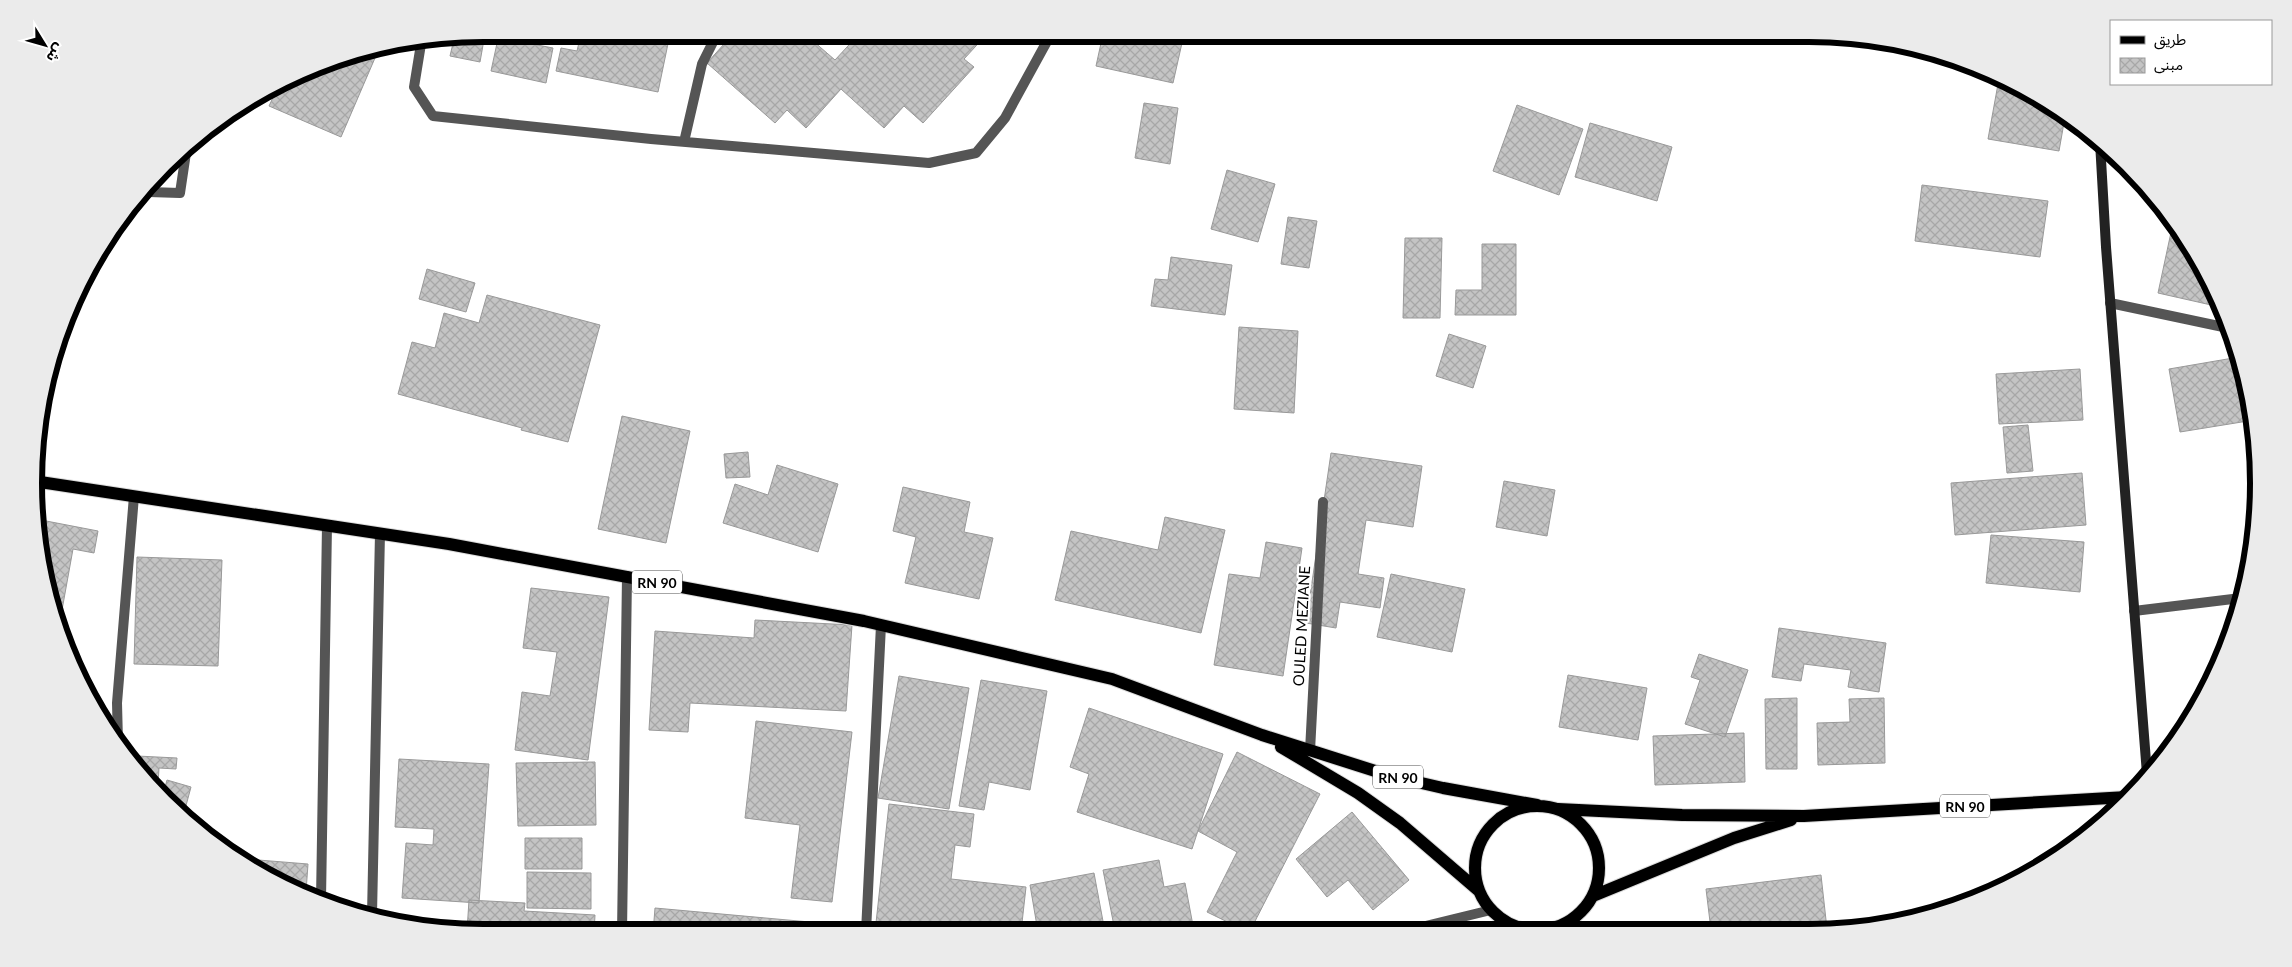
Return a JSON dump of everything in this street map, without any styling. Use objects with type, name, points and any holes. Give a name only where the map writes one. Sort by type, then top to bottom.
[{"type":"main road","points":[[2101,154],[2110,304],[2146,766]]},
{"type":"main road","name":"RN 90","points":[[42,482],[380,533],[627,576],[881,625],[1112,679],[1262,735],[1310,751],[1426,784],[1537,805]]},
{"type":"main road","name":"RN 90","points":[[1262,735],[1358,793],[1400,823],[1479,891]]},
{"type":"main road","name":"RN 90","points":[[1558,809],[1682,815],[1804,816],[2117,798]]},
{"type":"main road","points":[[1511,924],[1491,910],[1479,891],[1475,875],[1476,857],[1481,841],[1491,826],[1504,815],[1520,808],[1537,805],[1558,809],[1577,819],[1591,835],[1598,854],[1600,876],[1593,896],[1580,914],[1565,924]]},
{"type":"main road","name":"RN 90","points":[[1593,896],[1734,838],[1804,816]]},
{"type":"street","points":[[684,142],[702,64],[713,42]]},
{"type":"street","points":[[421,47],[414,87],[433,116],[684,142],[929,162],[976,153],[1005,118],[1047,42]]},
{"type":"street","points":[[153,192],[180,193],[185,160]]},
{"type":"street","points":[[2110,304],[2220,326]]},
{"type":"street","points":[[118,730],[117,703],[134,496]]},
{"type":"street","name":"OULED MEZIANE","points":[[1310,751],[1323,502]]},
{"type":"street","points":[[321,893],[327,525]]},
{"type":"street","points":[[372,910],[380,533]]},
{"type":"street","points":[[622,924],[627,576]]},
{"type":"street","points":[[2134,611],[2234,599]]},
{"type":"street","points":[[866,924],[881,625]]},
{"type":"street","points":[[1434,924],[1491,910]]},
{"type":"building","points":[[484,42],[480,62],[450,56],[453,43]]},
{"type":"building","points":[[497,42],[527,42],[553,48],[546,83],[491,71]]},
{"type":"building","points":[[579,42],[668,42],[658,92],[556,71],[561,48],[577,51]]},
{"type":"building","points":[[726,42],[814,42],[835,60],[852,42],[980,42],[964,59],[974,67],[923,123],[904,106],[884,128],[841,89],[806,128],[787,110],[775,123],[707,63]]},
{"type":"building","points":[[1101,42],[1182,42],[1173,83],[1096,66]]},
{"type":"building","points":[[376,56],[341,137],[269,106],[274,96],[288,88],[342,66]]},
{"type":"building","points":[[1998,85],[2064,124],[2059,151],[1988,139]]},
{"type":"building","points":[[1144,103],[1178,108],[1170,164],[1135,158]]},
{"type":"building","points":[[1517,105],[1583,129],[1559,195],[1493,171]]},
{"type":"building","points":[[1590,123],[1672,147],[1657,201],[1575,177]]},
{"type":"building","points":[[1227,170],[1275,184],[1258,242],[1211,229]]},
{"type":"building","points":[[1922,185],[2048,201],[2040,257],[1915,241]]},
{"type":"building","points":[[1288,217],[1317,221],[1309,268],[1281,264]]},
{"type":"building","points":[[2171,233],[2190,263],[2212,305],[2158,293]]},
{"type":"building","points":[[1405,238],[1442,238],[1440,318],[1403,318]]},
{"type":"building","points":[[1482,244],[1516,244],[1516,315],[1455,315],[1456,290],[1482,290]]},
{"type":"building","points":[[1171,257],[1232,265],[1225,315],[1151,306],[1155,279],[1168,280]]},
{"type":"building","points":[[427,269],[475,283],[466,312],[419,299]]},
{"type":"building","points":[[487,295],[600,325],[568,442],[398,394],[412,342],[435,348],[444,313],[479,323]]},
{"type":"building","points":[[1239,327],[1298,331],[1294,413],[1234,409]]},
{"type":"building","points":[[1449,334],[1486,346],[1473,388],[1436,376]]},
{"type":"building","points":[[2231,358],[2245,421],[2180,432],[2169,369]]},
{"type":"building","points":[[2080,369],[2083,420],[1999,424],[1996,374]]},
{"type":"building","points":[[622,416],[690,431],[666,543],[598,529]]},
{"type":"building","points":[[2028,425],[2033,471],[2007,473],[2003,427]]},
{"type":"building","points":[[748,452],[750,477],[726,478],[724,454]]},
{"type":"building","points":[[1331,453],[1422,466],[1413,527],[1366,520],[1358,574],[1384,578],[1380,608],[1340,602],[1336,628],[1306,623]]},
{"type":"building","points":[[777,465],[838,484],[818,552],[723,523],[735,484],[768,495]]},
{"type":"building","points":[[2082,473],[2086,525],[1955,535],[1951,483]]},
{"type":"building","points":[[1504,481],[1555,490],[1547,536],[1496,527]]},
{"type":"building","points":[[903,487],[970,502],[964,532],[993,538],[979,599],[905,583],[916,537],[893,531]]},
{"type":"building","points":[[1165,517],[1225,530],[1201,633],[1055,600],[1071,531],[1158,550]]},
{"type":"building","points":[[44,521],[98,531],[94,553],[73,549],[62,610],[51,570]]},
{"type":"building","points":[[1991,535],[2084,542],[2080,592],[1986,583]]},
{"type":"building","points":[[1266,542],[1302,548],[1283,676],[1214,665],[1229,574],[1260,578]]},
{"type":"building","points":[[137,557],[222,560],[218,666],[134,664]]},
{"type":"building","points":[[1391,574],[1465,589],[1452,652],[1377,637]]},
{"type":"building","points":[[531,588],[609,597],[588,760],[515,750],[522,692],[550,696],[557,652],[523,648]]},
{"type":"building","points":[[755,620],[852,625],[846,711],[690,703],[688,732],[649,730],[655,631],[754,638]]},
{"type":"building","points":[[1779,628],[1886,643],[1879,692],[1848,687],[1851,670],[1804,664],[1801,681],[1772,677]]},
{"type":"building","points":[[1699,654],[1748,670],[1725,737],[1685,724],[1700,680],[1691,677]]},
{"type":"building","points":[[1568,675],[1647,688],[1638,740],[1559,727]]},
{"type":"building","points":[[899,676],[969,688],[949,809],[878,798]]},
{"type":"building","points":[[981,680],[1047,691],[1030,790],[989,782],[984,810],[959,806]]},
{"type":"building","points":[[1797,698],[1797,769],[1766,769],[1765,699]]},
{"type":"building","points":[[1884,698],[1885,763],[1818,765],[1817,723],[1850,722],[1849,699]]},
{"type":"building","points":[[1089,708],[1223,754],[1192,849],[1077,812],[1089,774],[1070,767]]},
{"type":"building","points":[[756,721],[852,732],[832,902],[791,898],[800,825],[745,818]]},
{"type":"building","points":[[1744,733],[1745,782],[1655,785],[1653,736]]},
{"type":"building","points":[[1237,752],[1320,794],[1254,924],[1232,924],[1207,912],[1237,852],[1198,831]]},
{"type":"building","points":[[137,756],[177,758],[176,769],[159,768],[158,781]]},
{"type":"building","points":[[399,759],[489,764],[479,903],[402,898],[406,843],[433,845],[434,829],[395,827]]},
{"type":"building","points":[[595,762],[596,825],[518,826],[516,763]]},
{"type":"building","points":[[167,780],[191,787],[185,808],[172,795],[165,788]]},
{"type":"building","points":[[889,804],[974,814],[970,847],[955,845],[951,879],[1026,887],[1022,924],[876,924]]},
{"type":"building","points":[[1352,812],[1409,880],[1373,910],[1348,880],[1327,897],[1296,859]]},
{"type":"building","points":[[525,838],[582,838],[582,869],[525,869]]},
{"type":"building","points":[[254,860],[308,864],[306,887]]},
{"type":"building","points":[[1159,860],[1164,887],[1185,883],[1193,924],[1114,924],[1103,870]]},
{"type":"building","points":[[527,872],[591,873],[591,909],[527,908]]},
{"type":"building","points":[[1094,873],[1104,924],[1037,924],[1030,885]]},
{"type":"building","points":[[1821,875],[1826,924],[1710,924],[1706,889]]},
{"type":"building","points":[[469,900],[525,903],[524,911],[595,915],[594,924],[467,924]]},
{"type":"building","points":[[655,908],[832,924],[654,924]]}]
